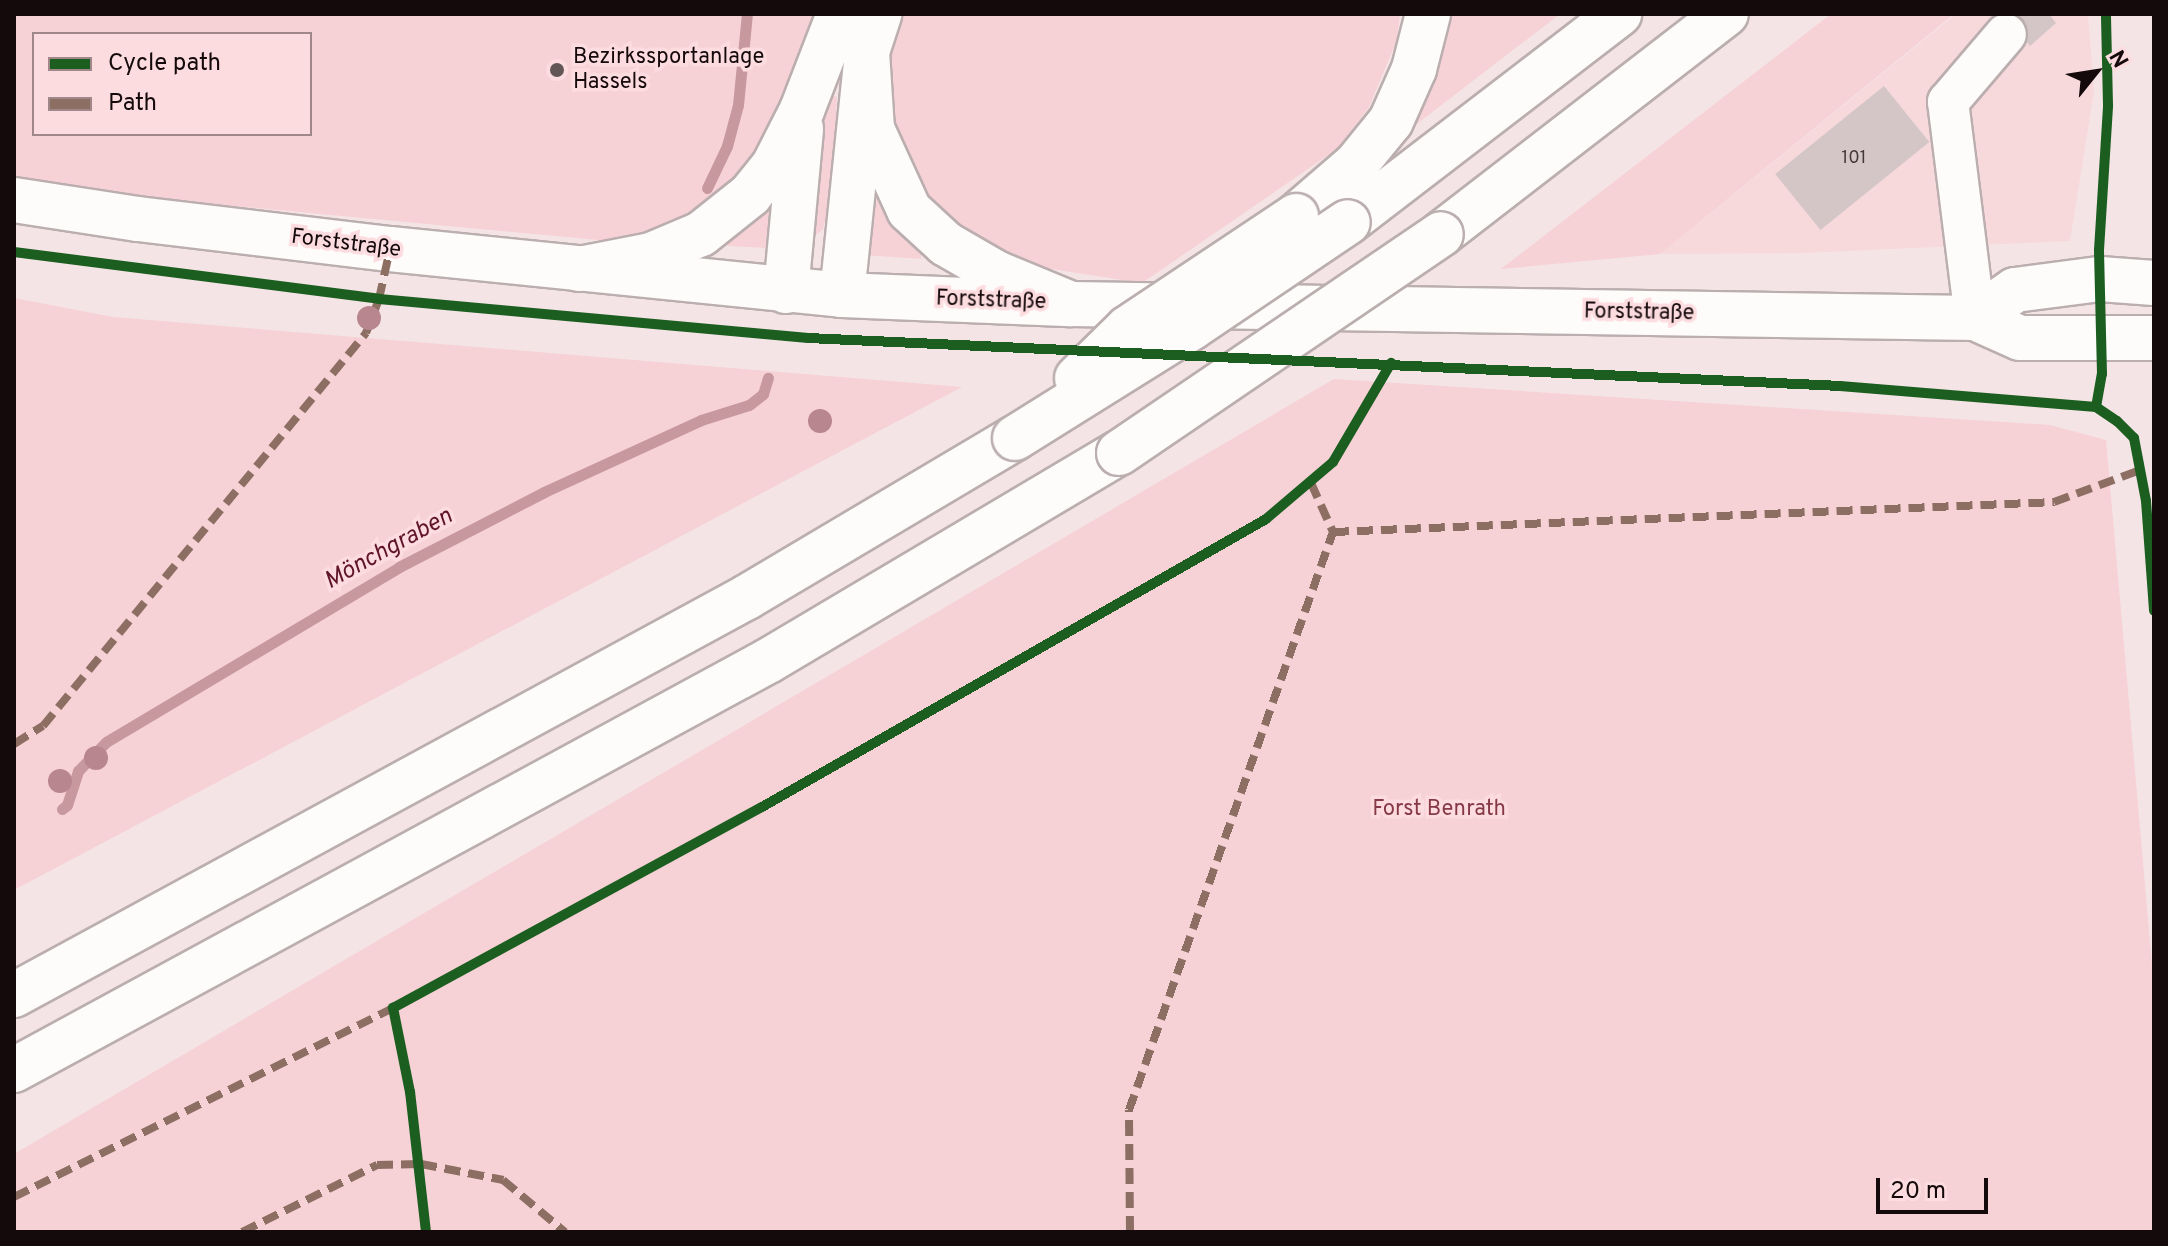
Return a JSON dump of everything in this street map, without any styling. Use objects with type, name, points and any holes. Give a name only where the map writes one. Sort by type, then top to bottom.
[{"type":"main road","points":[[579,269],[651,255],[701,234],[750,195],[774,165],[802,110],[839,14]]},
{"type":"main road","points":[[1015,438],[1128,328],[1296,216],[1356,164],[1391,121],[1414,69],[1428,14]]},
{"type":"main road","points":[[14,995],[747,597],[1015,438],[1191,328],[1348,222],[1619,14]]},
{"type":"main road","points":[[14,1070],[768,661],[1119,453],[1441,234],[1726,14]]},
{"type":"main road","points":[[842,295],[873,33]]},
{"type":"main road","points":[[873,33],[872,129],[909,210],[946,244],[996,273],[1071,304]]},
{"type":"main road","points":[[786,291],[802,110]]},
{"type":"main road","name":"Forststraße","points":[[14,200],[138,219],[842,295],[1071,304],[1975,318],[2020,338],[2154,338]]},
{"type":"main road","points":[[1975,318],[2015,290],[2100,279],[2154,283]]},
{"type":"lane","points":[[1975,318],[1948,102],[2006,34]]},
{"type":"shaded area","points":[[1956,14],[2088,14],[2094,91],[2070,241],[1803,253],[1660,254]]},
{"type":"green space","points":[[14,14],[814,14],[771,139],[714,212],[620,242],[234,206],[14,181]]},
{"type":"green space","points":[[892,14],[1400,14],[1397,40],[1369,107],[1337,149],[1142,283],[993,260],[958,243],[882,134]]},
{"type":"green space","points":[[1438,14],[1560,14],[1396,140]]},
{"type":"green space","points":[[1831,14],[1954,14],[1660,254],[1501,269]]},
{"type":"green space","points":[[827,94],[837,97],[832,192],[823,229],[807,242],[799,211]]},
{"type":"green space","points":[[873,185],[922,246],[921,259],[864,255]]},
{"type":"green space","points":[[775,192],[769,248],[728,246],[722,239]]},
{"type":"green space","points":[[14,298],[113,317],[962,387],[14,890]]},
{"type":"green space","name":"Forst Benrath","points":[[1334,379],[2050,425],[2106,440],[2154,988],[2154,1232],[14,1232],[14,1154]]},
{"type":"building","points":[[2004,14],[2049,14],[2056,23],[2030,46]]},
{"type":"building","points":[[1884,86],[1929,142],[1821,230],[1775,174]]},
{"type":"waterway","name":"Mönchgraben","points":[[707,188],[727,146],[738,105],[747,14]]},
{"type":"waterway","name":"Mönchgraben","points":[[62,809],[67,805],[78,771],[106,742],[399,567],[544,492],[701,420],[749,405],[763,394],[768,378]]},
{"type":"marked path","points":[[14,744],[43,726],[366,333],[379,299],[390,249]]},
{"type":"marked path","points":[[1311,483],[1333,532],[2054,502],[2140,470]]},
{"type":"marked path","points":[[1130,1232],[1129,1110],[1333,532]]},
{"type":"marked path","points":[[14,1197],[397,1006]]},
{"type":"marked path","points":[[242,1232],[377,1165],[421,1164],[503,1180],[565,1232]]},
{"type":"cycle path","points":[[2096,407],[2102,374],[2099,250],[2108,105],[2106,14]]},
{"type":"cycle path","points":[[14,252],[379,299],[808,338],[1840,386],[2096,407],[2117,421],[2134,438],[2146,501],[2154,611]]},
{"type":"cycle path","points":[[426,1232],[410,1092],[393,1008],[762,807],[1266,519],[1333,462],[1391,363]]},
{"type":"place","name":"Bezirkssportanlage Hassels","points":[[557,70]]}]
